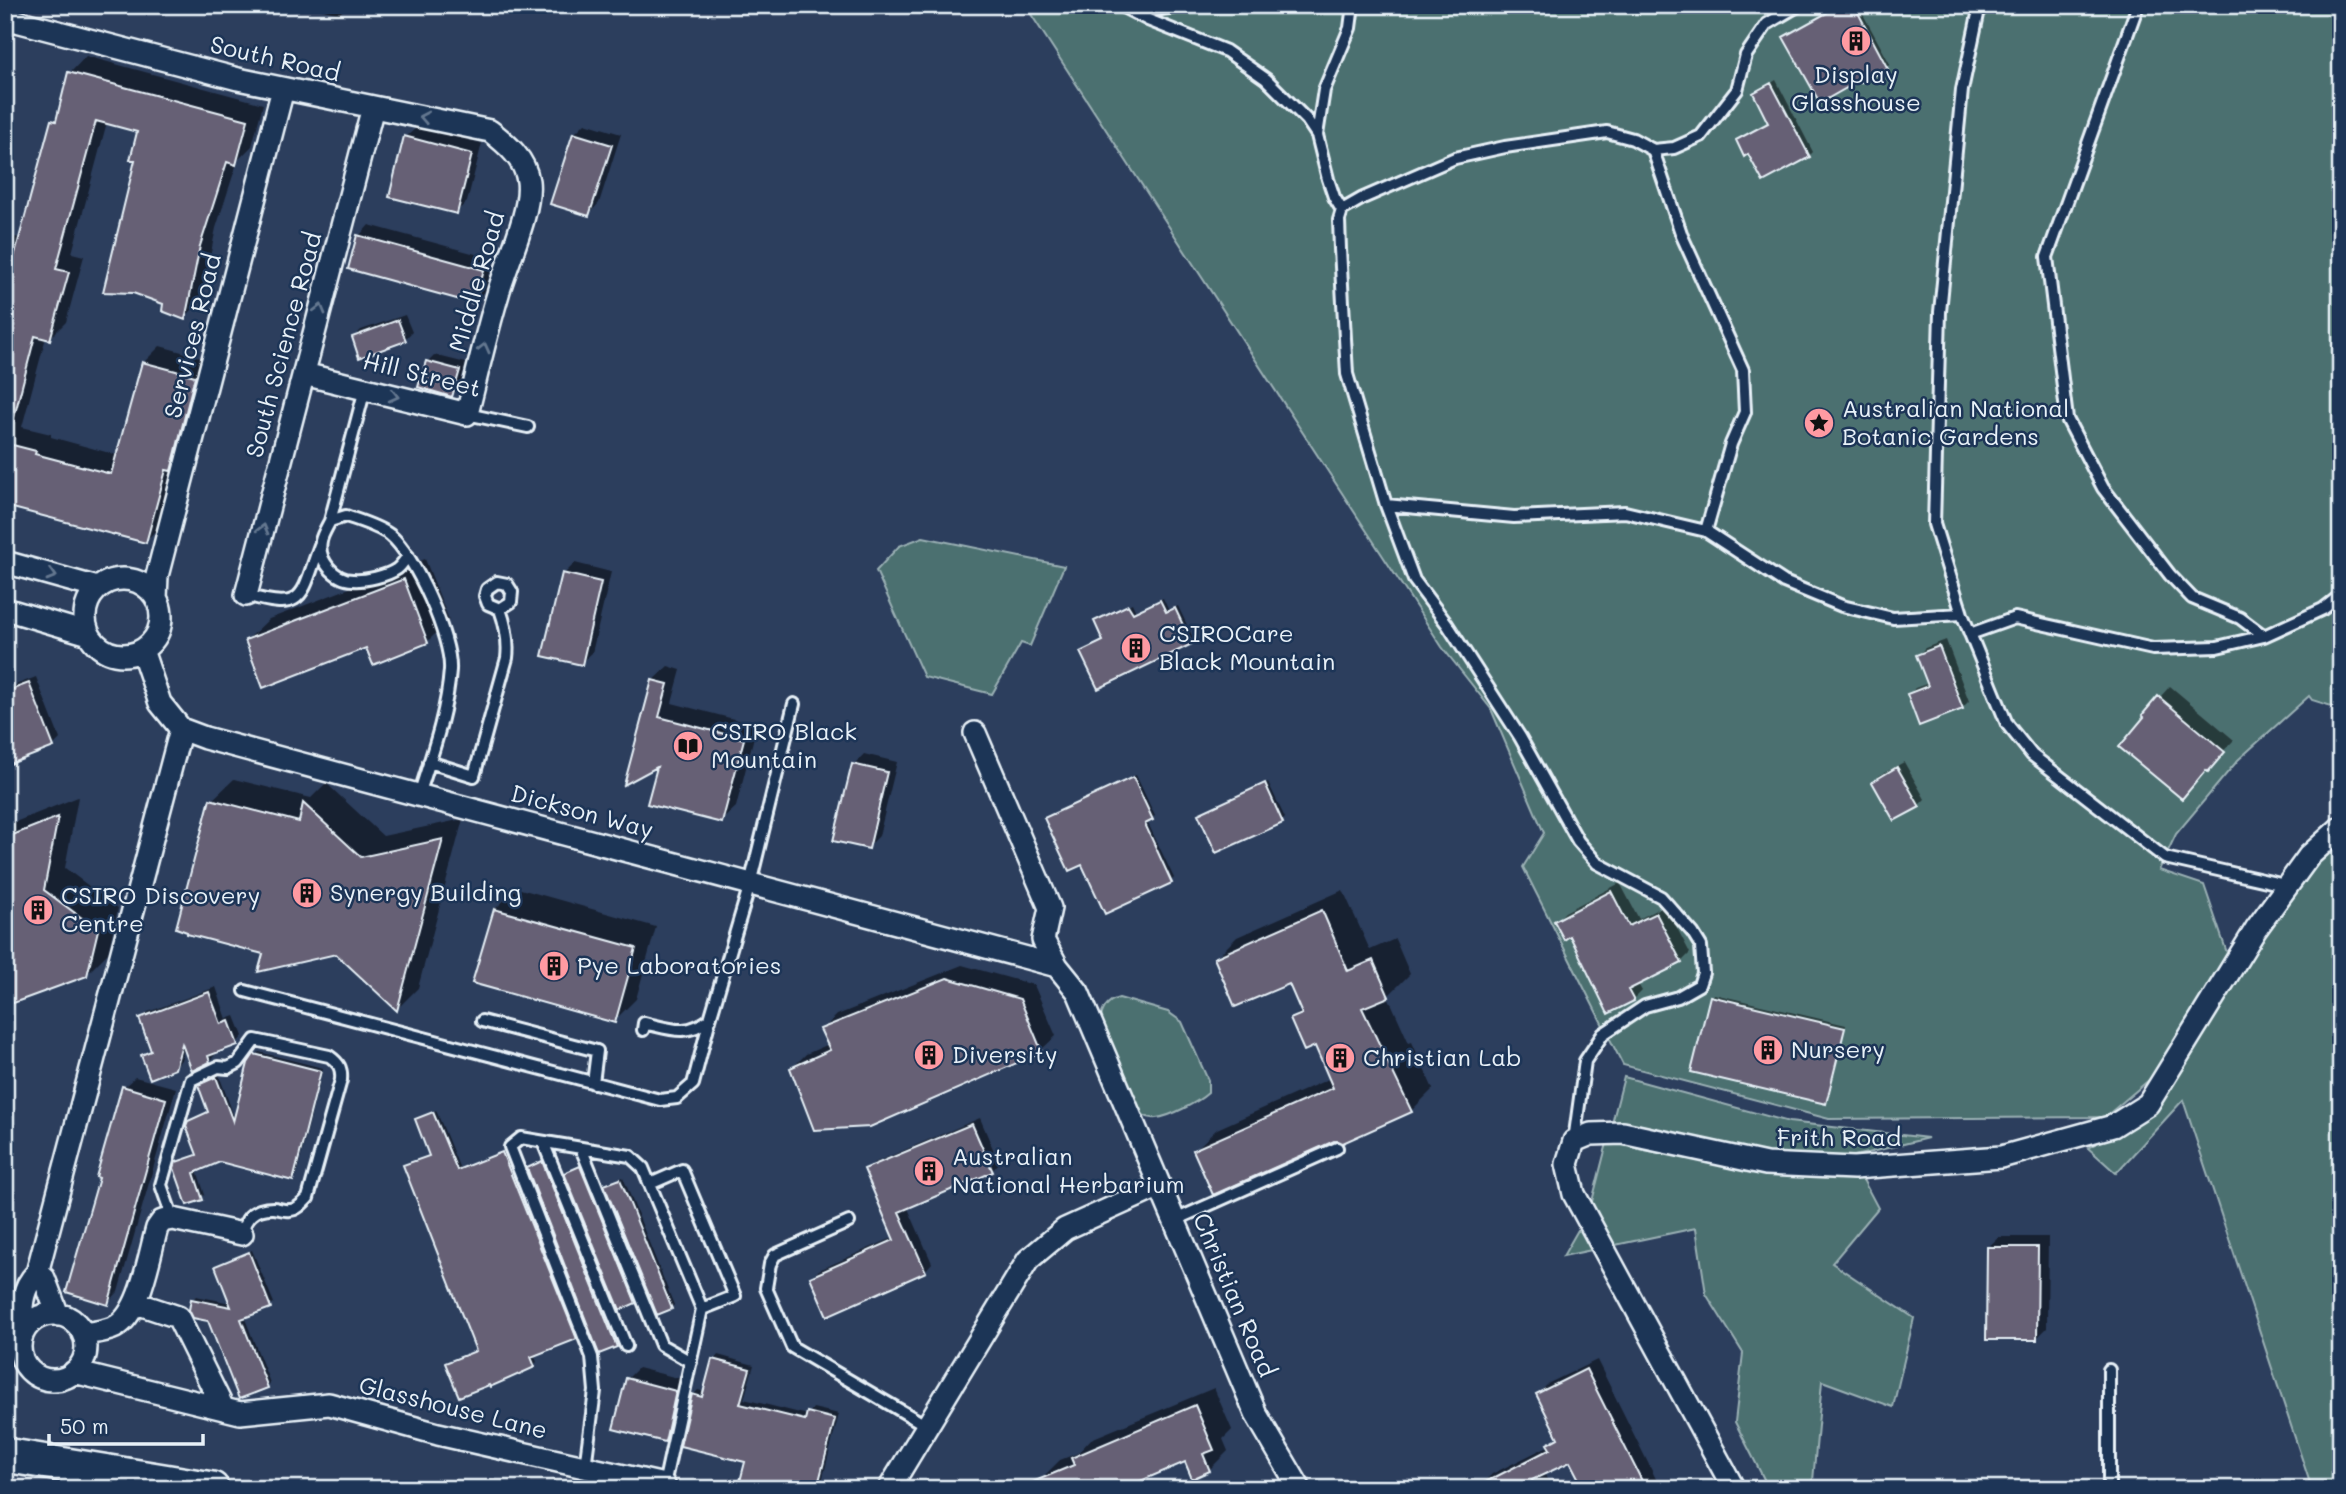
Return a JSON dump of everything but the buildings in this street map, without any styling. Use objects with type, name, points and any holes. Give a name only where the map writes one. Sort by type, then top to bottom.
[{"type":"main road","points":[[5,1455],[212,1489]]},
{"type":"street","name":"South Road","points":[[5,18],[283,89],[490,131],[509,146],[522,164]]},
{"type":"street","name":"Services Road","points":[[156,598],[157,576],[283,89]]},
{"type":"street","name":"South Science Road","points":[[246,595],[373,107]]},
{"type":"street","name":"Middle Road","points":[[467,414],[497,295],[529,197],[528,179],[522,164]]},
{"type":"street","name":"Hill Street","points":[[303,374],[467,414]]},
{"type":"street","points":[[5,562],[98,588]]},
{"type":"street","points":[[118,579],[130,579],[149,589],[156,598],[161,609],[158,632],[142,650],[122,655],[112,653],[103,649],[89,634],[86,610],[90,598],[98,588],[118,579]]},
{"type":"street","points":[[5,610],[89,634]]},
{"type":"street","points":[[24,1331],[40,1317],[58,1315],[73,1321],[83,1334],[85,1354],[74,1372],[63,1378],[50,1380],[30,1371],[20,1351],[24,1331],[21,1316],[28,1281],[37,1273],[181,729],[160,703],[142,650]]},
{"type":"street","name":"Dickson Way","points":[[181,729],[215,741],[1057,966]]},
{"type":"street","name":"Christian Road","points":[[975,733],[1050,908],[1043,940],[1057,966],[1078,992],[1256,1415],[1300,1489]]},
{"type":"street","name":"Frith Road","points":[[1574,1141],[1591,1134],[1623,1133],[1766,1164],[1854,1168],[2001,1157],[2113,1126],[2148,1104],[2256,929],[2309,856],[2341,827]]},
{"type":"street","points":[[1574,1141],[1567,1164],[1574,1194],[1734,1489]]},
{"type":"street","points":[[889,1489],[1028,1261],[1065,1228],[1160,1186]]},
{"type":"street","points":[[83,1334],[115,1327],[126,1319],[136,1303],[157,1228],[162,1221],[173,1219],[242,1234]]},
{"type":"street","points":[[37,1273],[44,1278],[58,1315]]},
{"type":"street","points":[[136,1303],[178,1317],[223,1408]]},
{"type":"street","name":"Glasshouse Lane","points":[[74,1372],[246,1413],[329,1404],[438,1434],[665,1487]]},
{"type":"lane","points":[[1121,6],[1153,10],[1192,5]]},
{"type":"lane","points":[[1317,135],[1324,90],[1350,28],[1353,5]]},
{"type":"lane","points":[[1342,210],[1363,198],[1455,158],[1505,147],[1608,132],[1633,139],[1653,150],[1674,148],[1701,136],[1737,90],[1746,55],[1767,24],[1799,5]]},
{"type":"lane","points":[[1980,5],[1962,90],[1942,298],[1934,524],[1962,614],[2007,724],[2032,755],[2165,858],[2289,886]]},
{"type":"lane","points":[[2138,5],[2047,257],[2067,419],[2103,488],[2170,575],[2192,598],[2240,618],[2264,636]]},
{"type":"lane","points":[[1121,6],[1148,20],[1226,51],[1266,79],[1307,120],[1317,135],[1331,188],[1342,210],[1339,230],[1348,374],[1386,506],[1414,580],[1447,624],[1520,737],[1577,841],[1597,863],[1661,897],[1701,946],[1703,973],[1699,985],[1678,997],[1646,1006],[1603,1034],[1585,1061],[1574,1141]]},
{"type":"lane","points":[[1653,150],[1682,236],[1743,370],[1745,412],[1728,454],[1706,531]]},
{"type":"lane","points":[[246,595],[273,603],[290,602],[303,592],[330,521],[365,388]]},
{"type":"lane","name":"Hill Street","points":[[467,414],[528,427]]},
{"type":"lane","points":[[1386,506],[1514,517],[1625,512],[1706,531],[1784,582],[1842,607],[1893,618],[1962,614]]},
{"type":"lane","points":[[330,521],[346,516],[390,535],[419,573],[444,638],[450,667],[445,706],[419,795]]},
{"type":"lane","points":[[321,543],[322,557],[327,566],[339,576],[352,580],[397,569],[408,556]]},
{"type":"lane","points":[[1970,634],[2015,618],[2153,649],[2217,647],[2264,636],[2323,609],[2341,595]]},
{"type":"lane","points":[[429,762],[474,776],[507,658],[507,633],[500,609]]},
{"type":"lane","points":[[244,991],[660,1100],[677,1098],[693,1084],[750,884],[794,704]]},
{"type":"lane","points":[[643,1030],[644,1023],[680,1031],[690,1030],[710,1019]]},
{"type":"lane","points":[[482,1021],[597,1051],[593,1083]]},
{"type":"lane","points":[[173,1219],[161,1185],[191,1080],[218,1067],[228,1068],[238,1063],[255,1040],[329,1056],[338,1062],[342,1070],[341,1080],[308,1198],[291,1211],[271,1208],[253,1212],[244,1221],[242,1234]]},
{"type":"lane","points":[[585,1467],[595,1391],[592,1357],[510,1147],[521,1138],[630,1156],[643,1168],[702,1310],[665,1487]]},
{"type":"lane","points":[[543,1142],[626,1346]]},
{"type":"lane","points":[[581,1148],[662,1345],[691,1362]]},
{"type":"lane","points":[[1175,1220],[1337,1148]]},
{"type":"lane","points":[[650,1184],[682,1170],[735,1296],[702,1310]]},
{"type":"lane","points":[[849,1222],[775,1255],[770,1264],[766,1289],[792,1347],[927,1426]]},
{"type":"lane","points":[[2109,1370],[2109,1489]]},
{"type":"green space","name":"Australian National Botanic Gardens","points":[[1025,5],[2341,5],[2341,709],[2312,700],[2309,696],[2238,760],[2176,834],[2159,870],[2204,885],[2227,953],[2156,1074],[2105,1117],[1829,1119],[1623,1065],[1523,867],[1544,833],[1491,709],[1442,647]]},
{"type":"green space","points":[[923,537],[1064,566],[1030,646],[1021,643],[992,694],[924,677],[876,571],[899,546]]},
{"type":"green space","points":[[2321,848],[2341,850],[2341,939],[2338,949],[2341,947],[2341,1489],[2312,1489],[2183,1100],[2116,1173],[2088,1148],[2146,1115],[2181,1069]]},
{"type":"green space","points":[[1119,998],[1168,1012],[1182,1022],[1208,1080],[1208,1093],[1169,1115],[1151,1118],[1139,1113],[1100,1022],[1105,1007]]},
{"type":"green space","points":[[1624,1077],[1789,1122],[1928,1138],[1851,1157],[1878,1208],[1832,1263],[1914,1318],[1893,1407],[1822,1381],[1813,1481],[1823,1489],[1769,1489],[1735,1422],[1743,1353],[1706,1294],[1696,1228],[1563,1256],[1590,1209]]},
{"type":"place","name":"Display Glasshouse","points":[[1856,41]]},
{"type":"place","name":"Australian National Botanic Gardens","points":[[1819,423]]},
{"type":"place","name":"CSIROCare Black Mountain","points":[[1136,648]]},
{"type":"place","name":"CSIRO Black Mountain","points":[[688,746]]},
{"type":"place","name":"Synergy Building","points":[[307,893]]},
{"type":"place","name":"CSIRO Discovery Centre","points":[[38,910]]},
{"type":"place","name":"Pye Laboratories","points":[[554,966]]},
{"type":"place","name":"Nursery","points":[[1768,1050]]},
{"type":"place","name":"Diversity","points":[[929,1055]]},
{"type":"place","name":"Christian Lab","points":[[1340,1058]]},
{"type":"place","name":"Australian National Herbarium","points":[[929,1171]]}]
